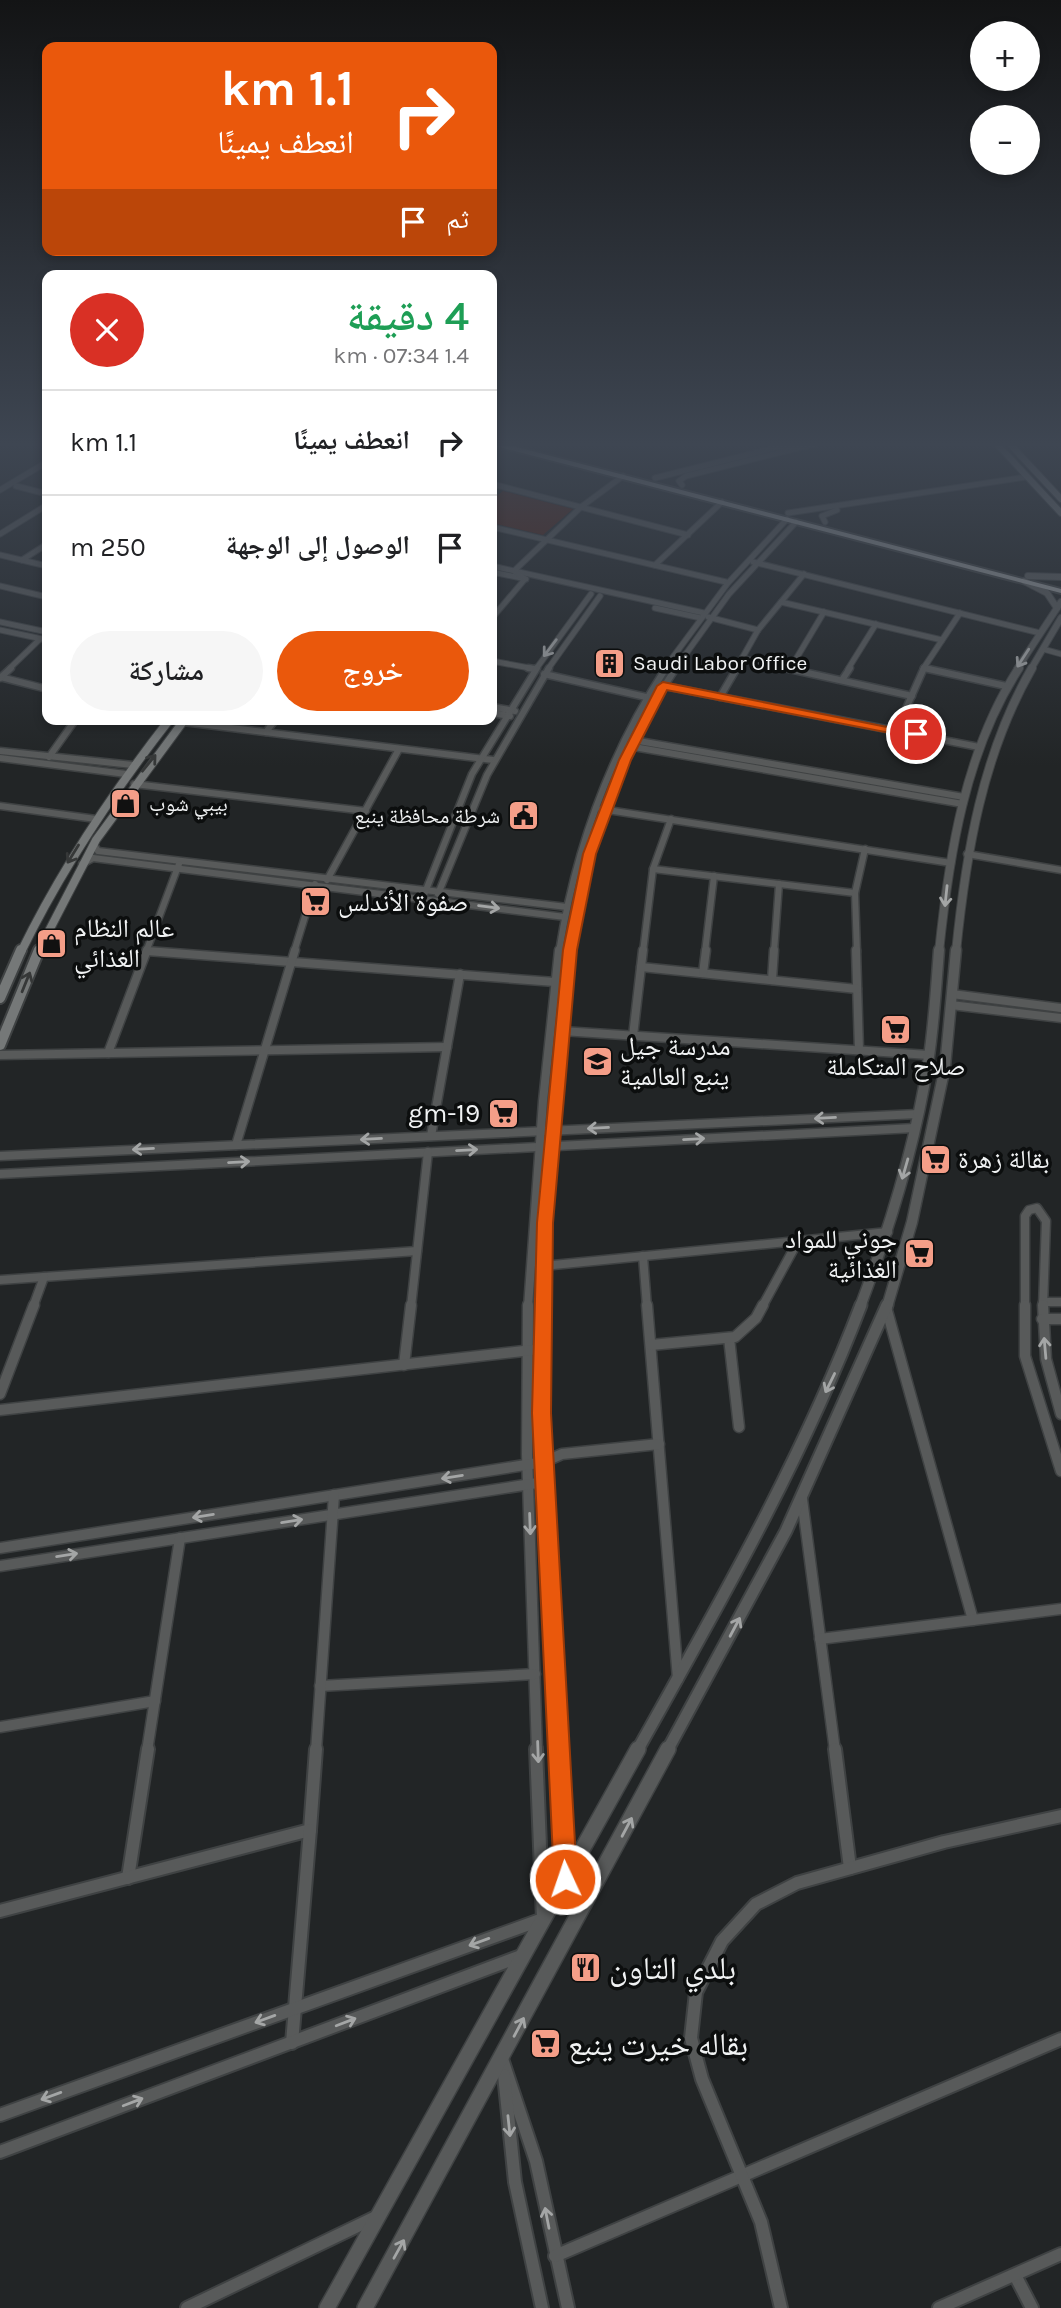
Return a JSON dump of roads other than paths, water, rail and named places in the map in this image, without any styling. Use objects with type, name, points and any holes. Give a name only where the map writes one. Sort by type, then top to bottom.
[{"type":"highway","points":[[917,551],[1026,579],[1061,585]]},
{"type":"highway","points":[[926,551],[1061,591]]},
{"type":"main road","points":[[0,998],[44,904],[126,774],[165,725]]},
{"type":"main road","points":[[0,1045],[36,958],[82,864],[134,784],[180,725]]},
{"type":"street","points":[[22,560],[37,551]]},
{"type":"street","points":[[514,571],[534,551]]},
{"type":"street","points":[[592,551],[726,582]]},
{"type":"street","points":[[655,565],[671,551]]},
{"type":"street","points":[[705,616],[761,551]]},
{"type":"street","points":[[0,555],[42,565]]},
{"type":"street","points":[[751,561],[1040,633]]},
{"type":"street","points":[[565,1879],[544,1482],[541,1349],[543,1266],[570,950],[590,854],[605,809],[659,685],[726,582],[751,561]]},
{"type":"street","points":[[497,567],[758,630]]},
{"type":"street","points":[[514,571],[525,579]]},
{"type":"street","points":[[497,573],[705,616]]},
{"type":"street","points":[[720,697],[758,630],[804,574]]},
{"type":"street","points":[[1026,579],[1061,576]]},
{"type":"street","points":[[497,610],[525,579]]},
{"type":"street","points":[[1026,579],[1046,593],[1060,609]]},
{"type":"street","points":[[0,586],[42,596]]},
{"type":"street","points":[[423,899],[446,832],[480,759],[535,669],[591,594]]},
{"type":"street","points":[[436,901],[457,835],[493,760],[544,674],[600,596]]},
{"type":"street","points":[[781,602],[942,640]]},
{"type":"street","points":[[327,2308],[718,1606],[834,1376],[888,1232],[915,1128],[929,1055],[951,863],[964,800],[979,747],[1006,686],[1040,633],[1060,609]]},
{"type":"street","points":[[365,2308],[502,2059],[802,1498],[854,1387],[886,1307],[912,1222],[927,1154],[945,1067],[967,854],[979,799],[1000,729],[1043,649],[1060,609]]},
{"type":"street","points":[[790,668],[824,612]]},
{"type":"street","points":[[896,731],[924,668],[960,613]]},
{"type":"street","points":[[0,622],[42,631]]},
{"type":"street","points":[[842,680],[876,624]]},
{"type":"street","points":[[0,630],[42,639]]},
{"type":"street","points":[[0,677],[42,641]]},
{"type":"street","points":[[1043,649],[1061,654]]},
{"type":"street","points":[[742,658],[912,696]]},
{"type":"street","points":[[497,662],[535,669]]},
{"type":"street","points":[[924,668],[1006,686]]},
{"type":"street","points":[[544,674],[646,697]]},
{"type":"street","points":[[0,677],[42,688]]},
{"type":"street","points":[[659,685],[979,747]]},
{"type":"street","points":[[543,1919],[528,1465],[527,1351],[539,1147],[555,982],[566,912],[594,808],[646,697],[659,685]]},
{"type":"street","points":[[497,709],[519,714]]},
{"type":"street","points":[[497,713],[508,712]]},
{"type":"street","points":[[48,757],[72,725]]},
{"type":"street","points":[[218,725],[493,760]]},
{"type":"street","points":[[266,732],[271,725]]},
{"type":"street","points":[[623,742],[964,800]]},
{"type":"street","points":[[312,885],[330,879],[399,749]]},
{"type":"street","points":[[0,751],[133,765]]},
{"type":"street","points":[[0,758],[126,774]]},
{"type":"street","points":[[134,784],[366,811]]},
{"type":"street","points":[[0,806],[96,819]]},
{"type":"street","points":[[594,808],[951,863]]},
{"type":"street","points":[[633,1036],[653,869],[671,819]]},
{"type":"street","points":[[94,845],[98,851],[312,885],[436,901],[566,912]]},
{"type":"street","points":[[859,1050],[855,893],[865,849]]},
{"type":"street","points":[[967,854],[1061,870]]},
{"type":"street","points":[[82,864],[93,859],[330,879],[566,912]]},
{"type":"street","points":[[108,1053],[179,865]]},
{"type":"street","points":[[653,869],[855,893]]},
{"type":"street","points":[[703,973],[714,876]]},
{"type":"street","points":[[772,980],[779,884]]},
{"type":"street","points":[[236,1145],[312,885]]},
{"type":"street","points":[[147,951],[555,982]]},
{"type":"street","points":[[641,967],[857,989]]},
{"type":"street","points":[[431,1136],[460,975]]},
{"type":"street","points":[[952,1000],[1061,1008]]},
{"type":"street","points":[[952,1000],[1061,1018]]},
{"type":"street","points":[[562,1031],[929,1055]]},
{"type":"street","points":[[0,1055],[447,1048]]},
{"type":"street","points":[[0,1156],[918,1114]]},
{"type":"street","points":[[0,1174],[915,1128]]},
{"type":"street","points":[[404,1365],[428,1152]]},
{"type":"street","points":[[1061,1414],[1045,1359],[1042,1319],[1046,1221],[1037,1208],[1025,1216],[1025,1356],[1061,1471]]},
{"type":"street","points":[[543,1266],[888,1232]]},
{"type":"street","points":[[651,1345],[735,1338],[756,1318],[798,1241]]},
{"type":"street","points":[[0,1280],[417,1251]]},
{"type":"street","points":[[643,1256],[678,1679]]},
{"type":"street","points":[[0,1394],[44,1277]]},
{"type":"street","points":[[1043,1302],[1061,1302]]},
{"type":"street","points":[[886,1307],[973,1620]]},
{"type":"street","points":[[1042,1319],[1061,1319]]},
{"type":"street","points":[[729,1338],[739,1427]]},
{"type":"street","points":[[0,1410],[541,1349]]},
{"type":"street","points":[[0,1548],[528,1465],[562,1454],[659,1444]]},
{"type":"street","points":[[0,1566],[544,1482]]},
{"type":"street","points":[[292,2043],[334,1495]]},
{"type":"street","points":[[802,1498],[850,1868]]},
{"type":"street","points":[[128,1878],[180,1538]]},
{"type":"street","points":[[820,1639],[1061,1609]]},
{"type":"street","points":[[320,1686],[535,1674]]},
{"type":"street","points":[[0,1727],[155,1701]]},
{"type":"street","points":[[782,2308],[761,2222],[702,2079],[691,2038],[696,1992],[722,1941],[757,1903],[797,1883],[944,1842],[1061,1816]]},
{"type":"street","points":[[0,1912],[310,1830]]},
{"type":"street","points":[[0,2115],[543,1919]]},
{"type":"street","points":[[0,2152],[523,1956]]},
{"type":"street","points":[[555,2256],[1061,2039]]},
{"type":"street","points":[[502,2059],[536,2161],[568,2308]]},
{"type":"street","points":[[502,2059],[515,2182],[542,2308]]},
{"type":"street","points":[[187,2308],[377,2216]]},
{"type":"street","points":[[939,2308],[1061,2254]]},
{"type":"street","points":[[1015,2275],[1032,2308]]},
{"type":"place","name":"Saudi Labor Office","points":[[610,663]]},
{"type":"place","name":"بيبي شوب","points":[[126,804]]},
{"type":"place","name":"شرطة محافظة ينبع","points":[[523,816]]},
{"type":"place","name":"صفوة الأندلس","points":[[315,902]]},
{"type":"place","name":"عالم النظام الغذائي","points":[[51,943]]},
{"type":"place","name":"صلاح المتكاملة","points":[[896,1030]]},
{"type":"place","name":"مدرسة جيل ينبع العالمية","points":[[597,1061]]},
{"type":"place","name":"gm-19","points":[[503,1113]]},
{"type":"place","name":"بقالة زهرة","points":[[935,1159]]},
{"type":"place","name":"جوني للمواد الغذائية","points":[[920,1254]]},
{"type":"place","name":"بلدي التاون","points":[[586,1968]]},
{"type":"place","name":"بقاله خيرت ينبع","points":[[545,2044]]}]
